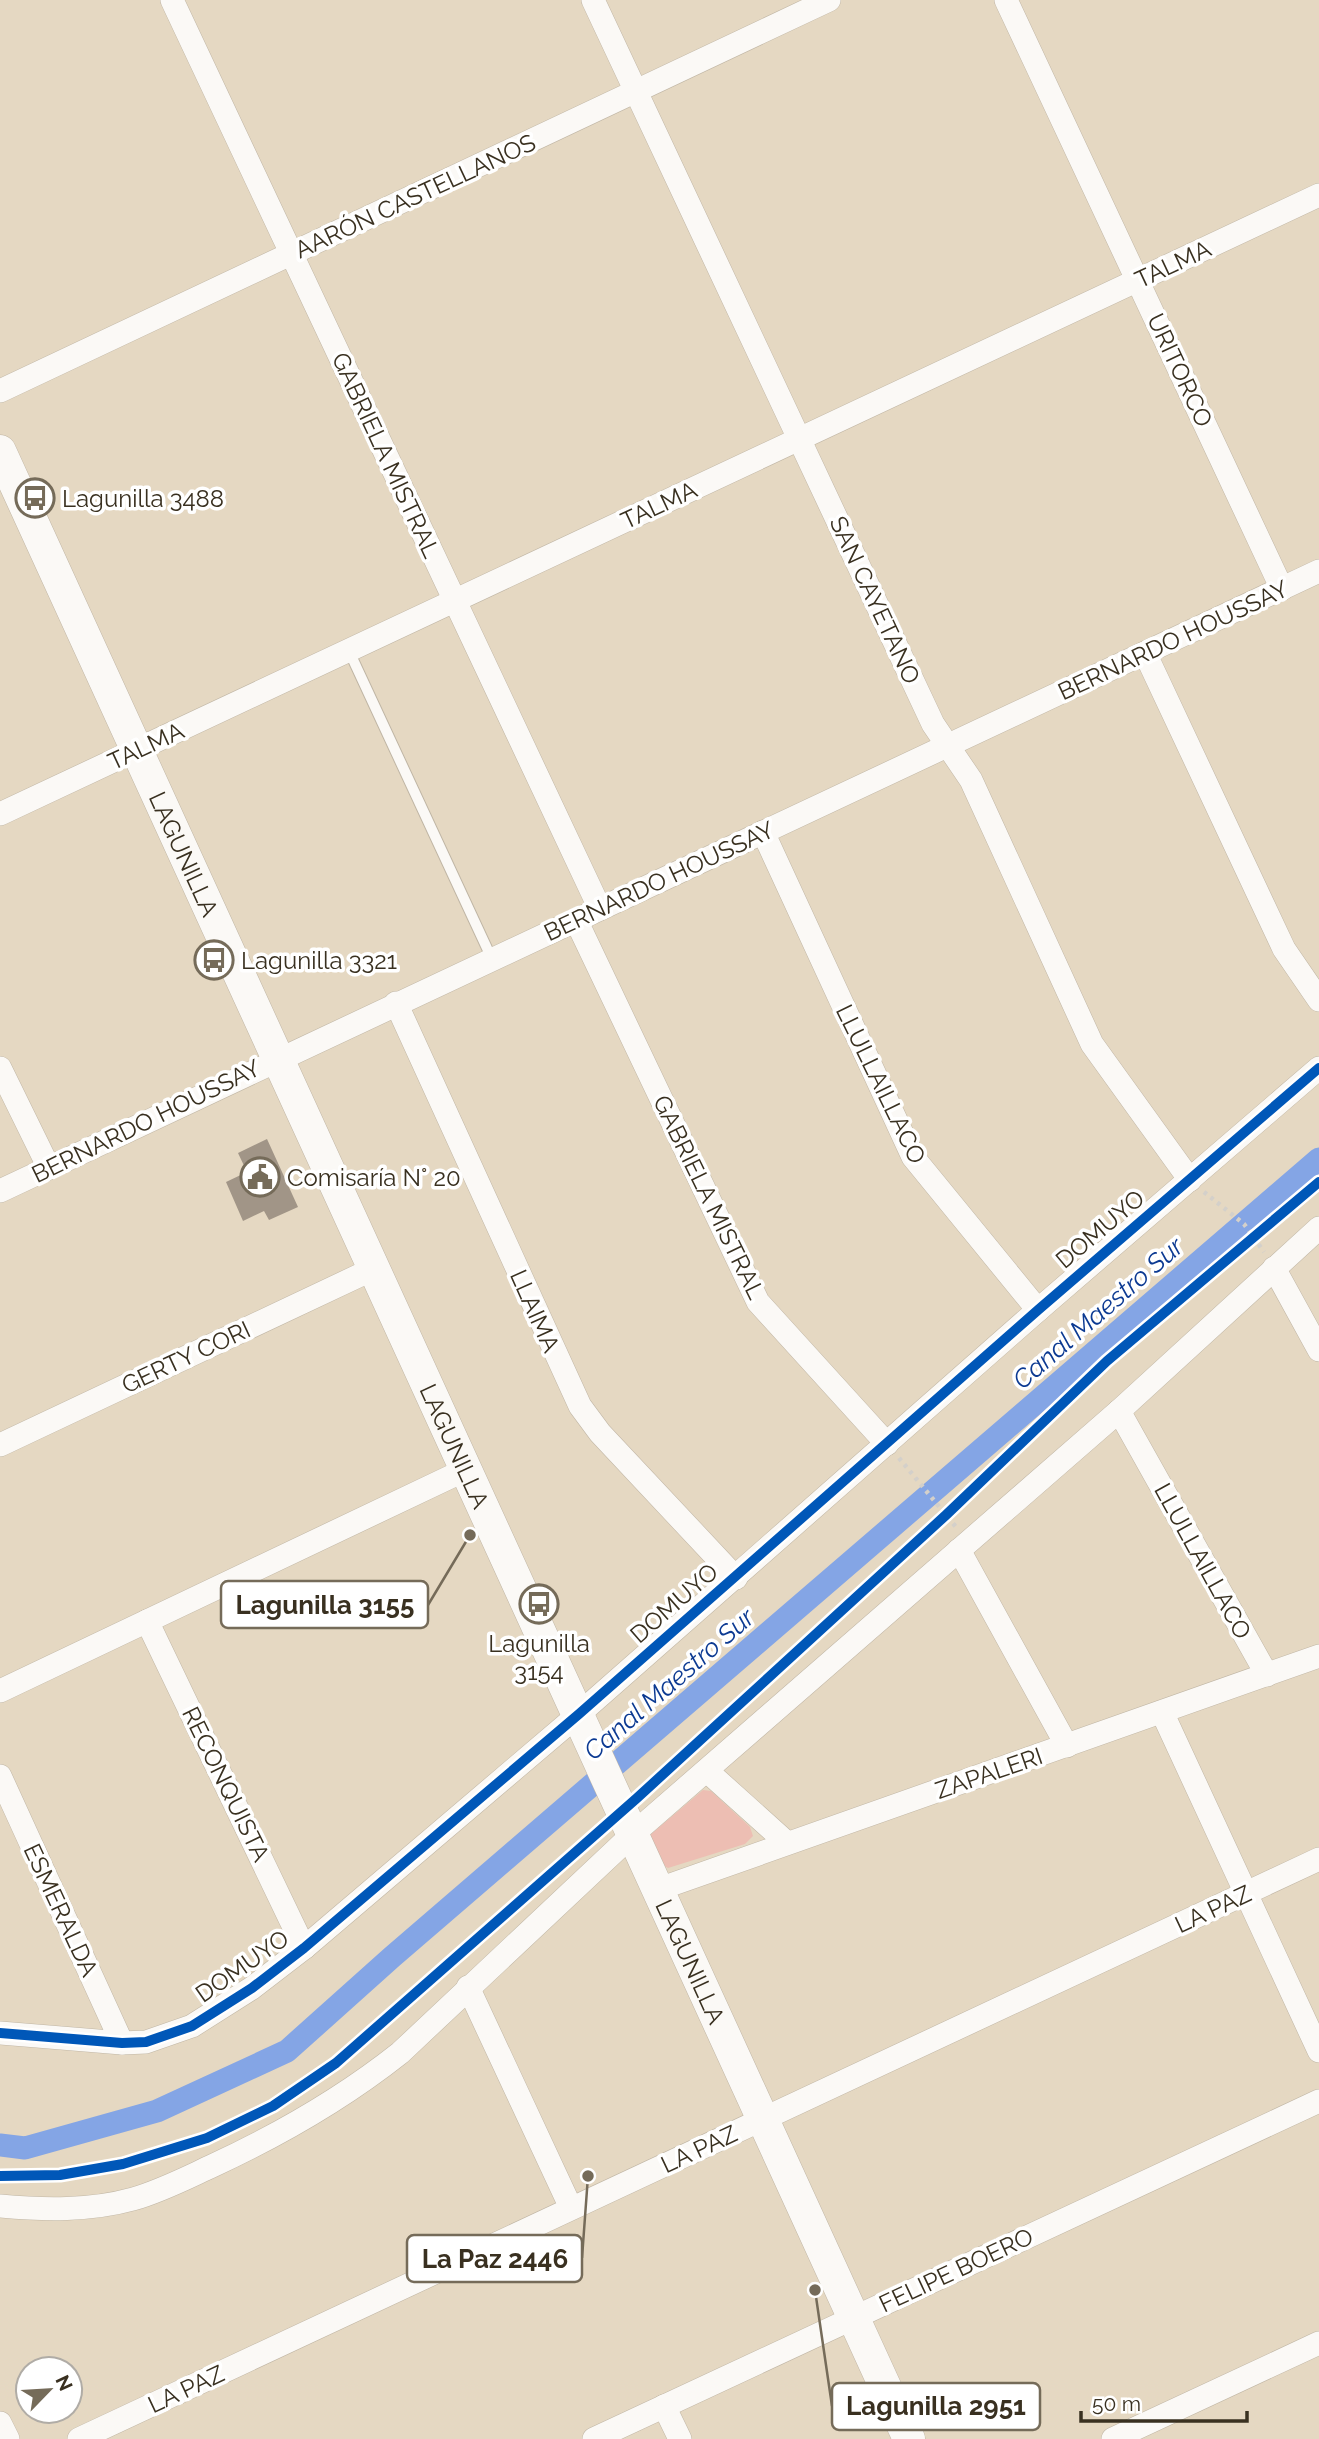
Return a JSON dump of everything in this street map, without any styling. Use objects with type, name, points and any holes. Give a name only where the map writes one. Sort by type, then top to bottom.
[{"type":"main road","name":"LAGUNILLA","points":[[0,451],[909,2439]]},
{"type":"street","name":"GABRIELA MISTRAL","points":[[172,0],[600,909]]},
{"type":"street","name":"SAN CAYETANO","points":[[593,0],[933,724],[971,780],[1092,1044],[1190,1180]]},
{"type":"street","name":"AARÓN CASTELLANOS","points":[[0,391],[829,0]]},
{"type":"street","name":"URITORCO","points":[[1006,0],[1282,589]]},
{"type":"street","name":"TALMA","points":[[0,814],[1319,195]]},
{"type":"street","name":"BERNARDO HOUSSAY","points":[[0,1191],[278,1058],[1319,571]]},
{"type":"street","points":[[1145,653],[1284,949],[1319,1000]]},
{"type":"street","name":"LLULLAILLACO","points":[[763,832],[913,1157],[1038,1310]]},
{"type":"street","name":"GABRIELA MISTRAL","points":[[576,920],[758,1302],[887,1444]]},
{"type":"street","name":"LLAIMA","points":[[396,1003],[567,1384],[580,1406],[600,1433],[736,1578]]},
{"type":"street","points":[[0,1068],[49,1168]]},
{"type":"street","name":"DOMUYO","points":[[0,2033],[122,2043],[166,2038],[192,2026],[252,1988],[304,1948],[579,1714],[1038,1310],[1319,1068]]},
{"type":"street","points":[[0,2206],[70,2208],[133,2199],[230,2158],[312,2115],[366,2080],[400,2053],[634,1835],[1119,1411],[1319,1228]]},
{"type":"street","points":[[1274,1268],[1319,1350]]},
{"type":"street","name":"GERTY CORI","points":[[0,1445],[373,1269]]},
{"type":"street","name":"LLULLAILLACO","points":[[1119,1411],[1267,1675]]},
{"type":"street","points":[[0,1691],[467,1469]]},
{"type":"street","points":[[959,1550],[1067,1746]]},
{"type":"street","name":"RECONQUISTA","points":[[147,1620],[304,1948]]},
{"type":"street","name":"ZAPALERI","points":[[659,1889],[1319,1656]]},
{"type":"street","points":[[1162,1712],[1319,2051]]},
{"type":"street","points":[[707,1771],[788,1843]]},
{"type":"street","name":"ESMERALDA","points":[[0,1776],[122,2043]]},
{"type":"street","name":"LA PAZ","points":[[79,2439],[1319,1859]]},
{"type":"street","points":[[468,1987],[571,2208]]},
{"type":"street","name":"FELIPE BOERO","points":[[594,2439],[1319,2101]]},
{"type":"street","points":[[1113,2439],[1319,2343]]},
{"type":"street","points":[[664,2406],[680,2439]]},
{"type":"street","points":[[0,2423],[8,2439]]},
{"type":"lane","points":[[349,651],[492,959]]},
{"type":"path","points":[[1190,1180],[1244,1224],[1274,1268]]},
{"type":"path","points":[[1243,1245],[1264,1227]]},
{"type":"path","points":[[915,1478],[946,1515]]},
{"type":"path","points":[[936,1524],[956,1505]]},
{"type":"shaded area","points":[[703,1790],[711,1791],[750,1827],[753,1836],[745,1844],[668,1868],[658,1862],[649,1843],[651,1834]]},
{"type":"building","name":"Comisaría N° 20","points":[[267,1139],[298,1207],[269,1220],[264,1211],[243,1221],[226,1182],[247,1172],[238,1153]]},
{"type":"waterway","name":"Canal Maestro Sur","points":[[0,2145],[25,2148],[157,2111],[287,2051],[392,1957],[1319,1159]]},
{"type":"cycle path","points":[[0,2033],[122,2043],[146,2042],[192,2026],[252,1988],[304,1948],[579,1714],[1038,1310],[1319,1068]]},
{"type":"cycle path","points":[[0,2176],[60,2175],[123,2164],[207,2138],[273,2106],[336,2063],[637,1798],[946,1515],[1107,1361],[1319,1182]]},
{"type":"place","name":"Lagunilla 3488","points":[[35,498]]},
{"type":"place","name":"Lagunilla 3321","points":[[214,960]]},
{"type":"place","name":"Comisaría N° 20","points":[[260,1177]]},
{"type":"place","name":"Lagunilla 3155","points":[[470,1535]]},
{"type":"place","name":"Lagunilla 3154","points":[[539,1604]]},
{"type":"place","name":"La Paz 2446","points":[[588,2176]]},
{"type":"place","name":"Lagunilla 2951","points":[[815,2290]]}]
